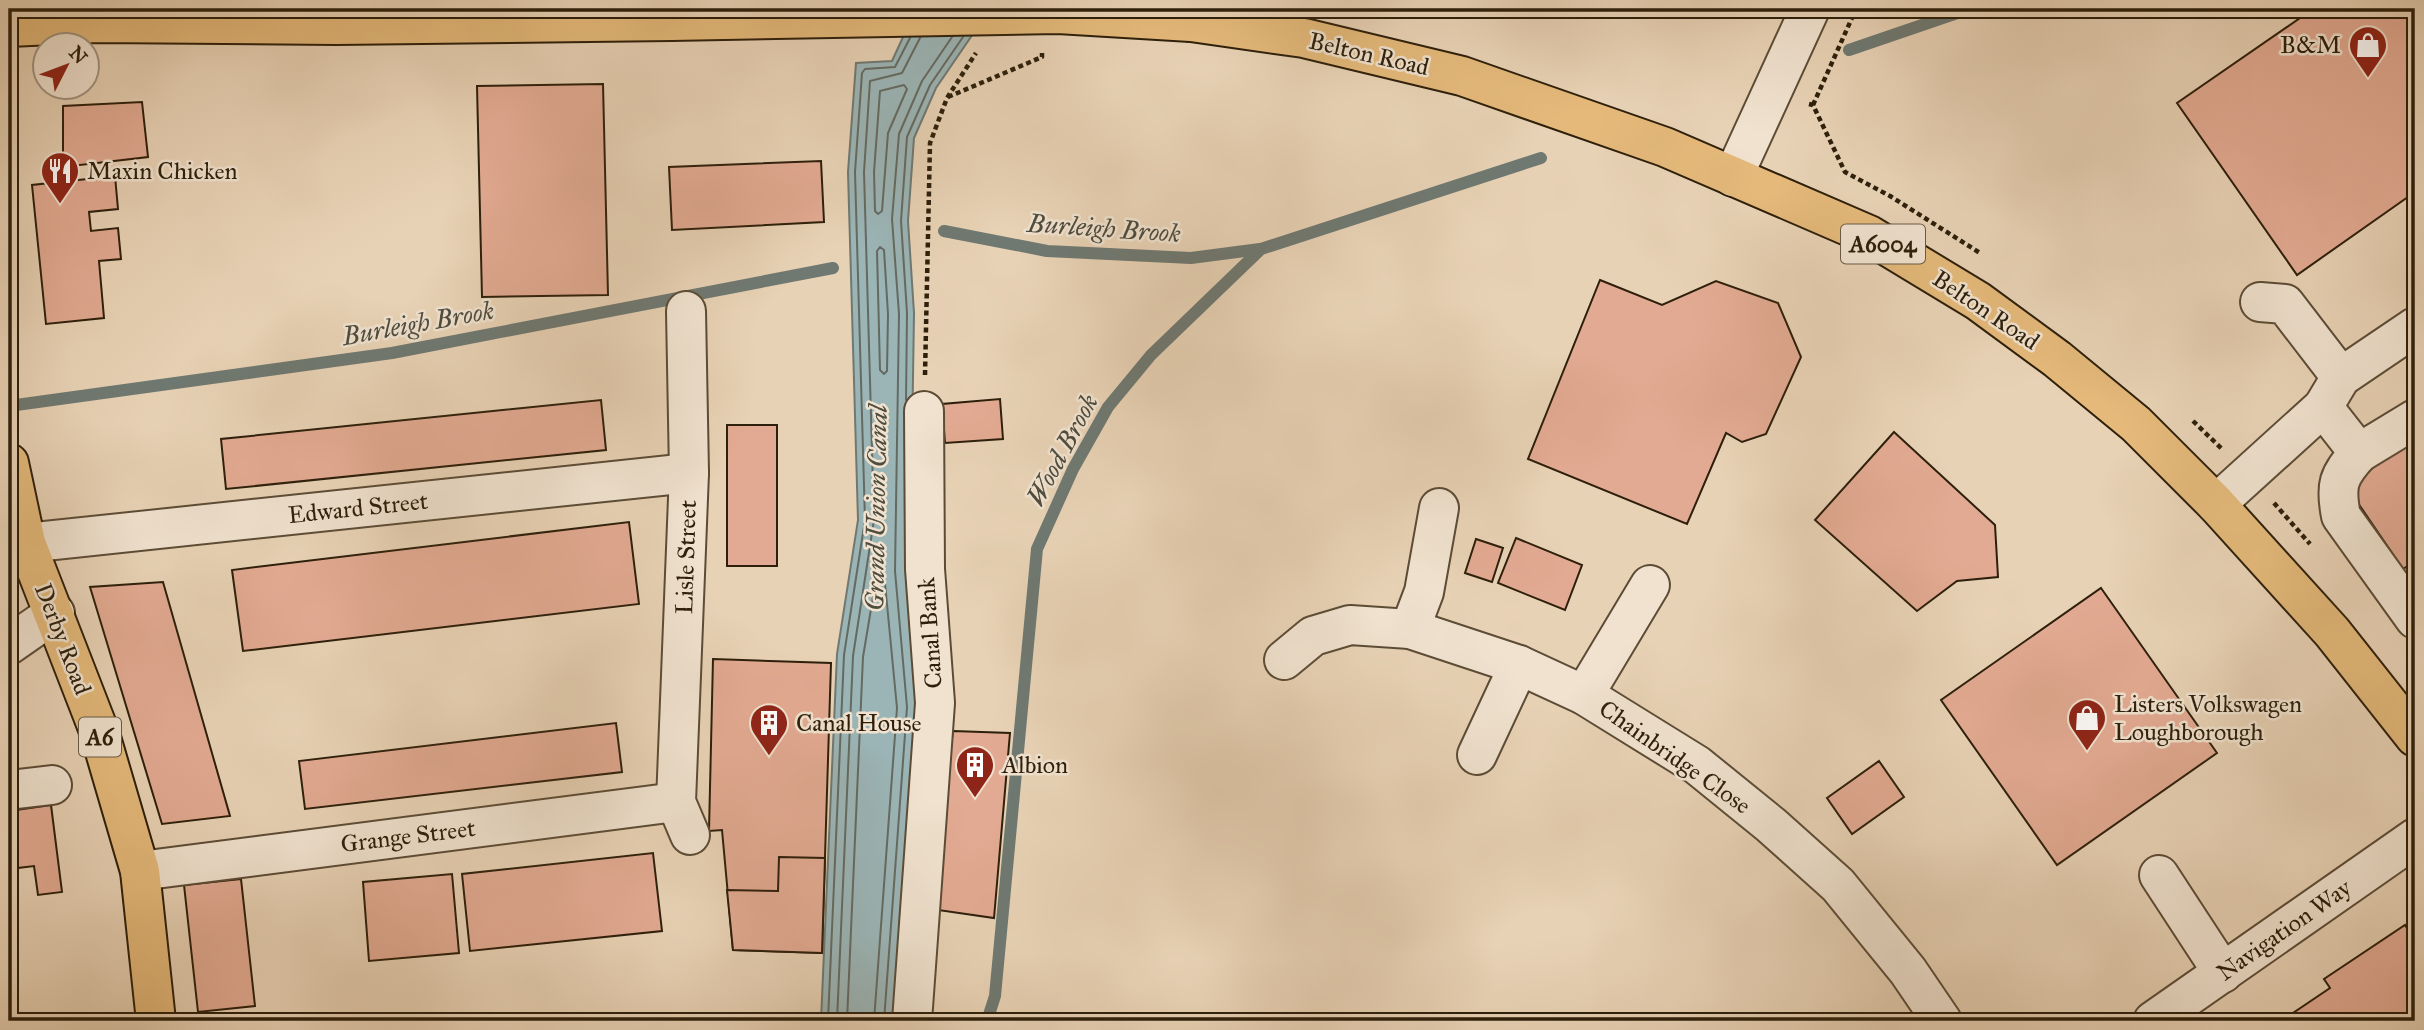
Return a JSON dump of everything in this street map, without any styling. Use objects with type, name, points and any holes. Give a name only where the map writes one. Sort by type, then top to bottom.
[{"type":"main road","name":"Belton Road","points":[[9,27],[97,23],[336,25],[1042,14],[1191,22],[1304,38],[1462,76],[1665,147],[1869,234],[1978,302],[2057,359],[2136,424],[2216,504],[2332,632],[2415,737]]},
{"type":"main road","name":"Derby Road","points":[[9,463],[26,543],[99,731],[141,871],[156,1021]]},
{"type":"street","points":[[1733,177],[1810,9]]},
{"type":"street","points":[[2260,302],[2285,304],[2332,392],[2360,453]]},
{"type":"street","name":"Lisle Street","points":[[683,819],[689,473],[686,311]]},
{"type":"street","points":[[2216,504],[2332,392],[2415,327]]},
{"type":"street","name":"Canal Bank","points":[[912,1021],[935,703],[925,569],[924,411]]},
{"type":"street","points":[[2415,419],[2360,453],[2341,473],[2337,496],[2341,516],[2415,619]]},
{"type":"street","name":"Edward Street","points":[[26,543],[689,473]]},
{"type":"street","points":[[1410,629],[1424,592],[1439,508]]},
{"type":"street","points":[[1584,695],[1650,585]]},
{"type":"street","points":[[9,645],[54,613]]},
{"type":"street","name":"Chainbridge Close","points":[[1284,660],[1313,636],[1350,625],[1410,629],[1519,665],[1584,695],[1697,765],[1771,825],[1838,885],[1908,971],[1942,1021]]},
{"type":"street","points":[[1477,755],[1519,665]]},
{"type":"street","points":[[9,790],[52,785]]},
{"type":"street","name":"Grange Street","points":[[141,871],[683,819]]},
{"type":"street","name":"Navigation Way","points":[[2153,1021],[2415,838]]},
{"type":"street","points":[[2159,874],[2223,972]]},
{"type":"path","points":[[1813,106],[1856,9]]},
{"type":"path","points":[[947,98],[1042,57],[1042,14]]},
{"type":"path","points":[[924,411],[930,143],[947,98],[984,41]]},
{"type":"water","name":"Grand Union Canal","points":[[916,9],[990,9],[936,88],[914,138],[908,221],[914,313],[910,571],[923,707],[900,1021],[821,1021],[837,654],[858,520],[848,172],[856,63],[892,61]]},
{"type":"building","points":[[2313,9],[2415,9],[2415,192],[2297,275],[2177,103]]},
{"type":"building","points":[[603,84],[608,295],[482,297],[477,86]]},
{"type":"building","points":[[142,102],[148,157],[63,167],[63,106]]},
{"type":"building","points":[[821,161],[824,222],[672,230],[669,167]]},
{"type":"building","points":[[115,176],[118,209],[89,212],[91,231],[118,228],[121,259],[99,261],[104,318],[46,324],[32,185]]},
{"type":"building","points":[[1600,280],[1662,305],[1716,281],[1778,303],[1801,357],[1766,434],[1742,442],[1726,433],[1687,524],[1528,459]]},
{"type":"building","points":[[1000,399],[1003,439],[945,443],[942,404]]},
{"type":"building","points":[[601,400],[606,450],[226,489],[221,439]]},
{"type":"building","points":[[727,425],[777,425],[777,566],[727,566]]},
{"type":"building","points":[[1894,432],[1995,525],[1998,577],[1957,581],[1917,611],[1815,520]]},
{"type":"building","points":[[2415,436],[2415,561],[2403,569],[2345,484]]},
{"type":"building","points":[[629,522],[639,604],[243,651],[232,570]]},
{"type":"building","points":[[1516,538],[1582,565],[1565,610],[1498,583]]},
{"type":"building","points":[[1476,539],[1503,548],[1492,582],[1465,573]]},
{"type":"building","points":[[163,582],[230,816],[162,824],[90,587]]},
{"type":"building","points":[[2101,588],[2217,753],[2057,865],[1941,700]]},
{"type":"building","name":"Canal House","points":[[713,659],[831,663],[822,953],[733,950],[722,830],[709,831]]},
{"type":"building","points":[[616,723],[622,772],[305,809],[299,761]]},
{"type":"building","name":"Albion","points":[[953,731],[1010,733],[994,918],[931,909]]},
{"type":"building","points":[[1879,761],[1904,797],[1852,834],[1827,798]]},
{"type":"building","points":[[51,805],[62,892],[38,895],[34,866],[9,869],[9,811]]},
{"type":"building","points":[[653,853],[662,931],[470,951],[462,874]]},
{"type":"building","points":[[779,857],[825,858],[822,953],[733,950],[727,890],[778,891]]},
{"type":"building","points":[[452,874],[459,953],[369,961],[363,882]]},
{"type":"building","points":[[241,879],[255,1006],[198,1012],[184,885]]},
{"type":"building","points":[[2405,925],[2415,941],[2415,1021],[2281,1021],[2330,988],[2324,979]]},
{"type":"building","points":[[9,1015],[27,1015],[27,1021],[9,1021]]},
{"type":"waterway","name":"Wood Brook","points":[[1849,50],[1969,9]]},
{"type":"waterway","name":"Wood Brook","points":[[987,1021],[995,996],[1037,549],[1073,469],[1108,407],[1151,355],[1261,249],[1541,158]]},
{"type":"waterway","name":"Burleigh Brook","points":[[944,231],[1047,251],[1191,258],[1260,249]]},
{"type":"waterway","name":"Burleigh Brook","points":[[9,406],[392,353],[833,268]]},
{"type":"place","name":"B&M","points":[[2368,79]]},
{"type":"place","name":"Maxin Chicken","points":[[60,205]]},
{"type":"place","name":"Listers Volkswagen Loughborough","points":[[2087,752]]},
{"type":"place","name":"Canal House","points":[[769,757]]},
{"type":"place","name":"Albion","points":[[975,799]]}]
